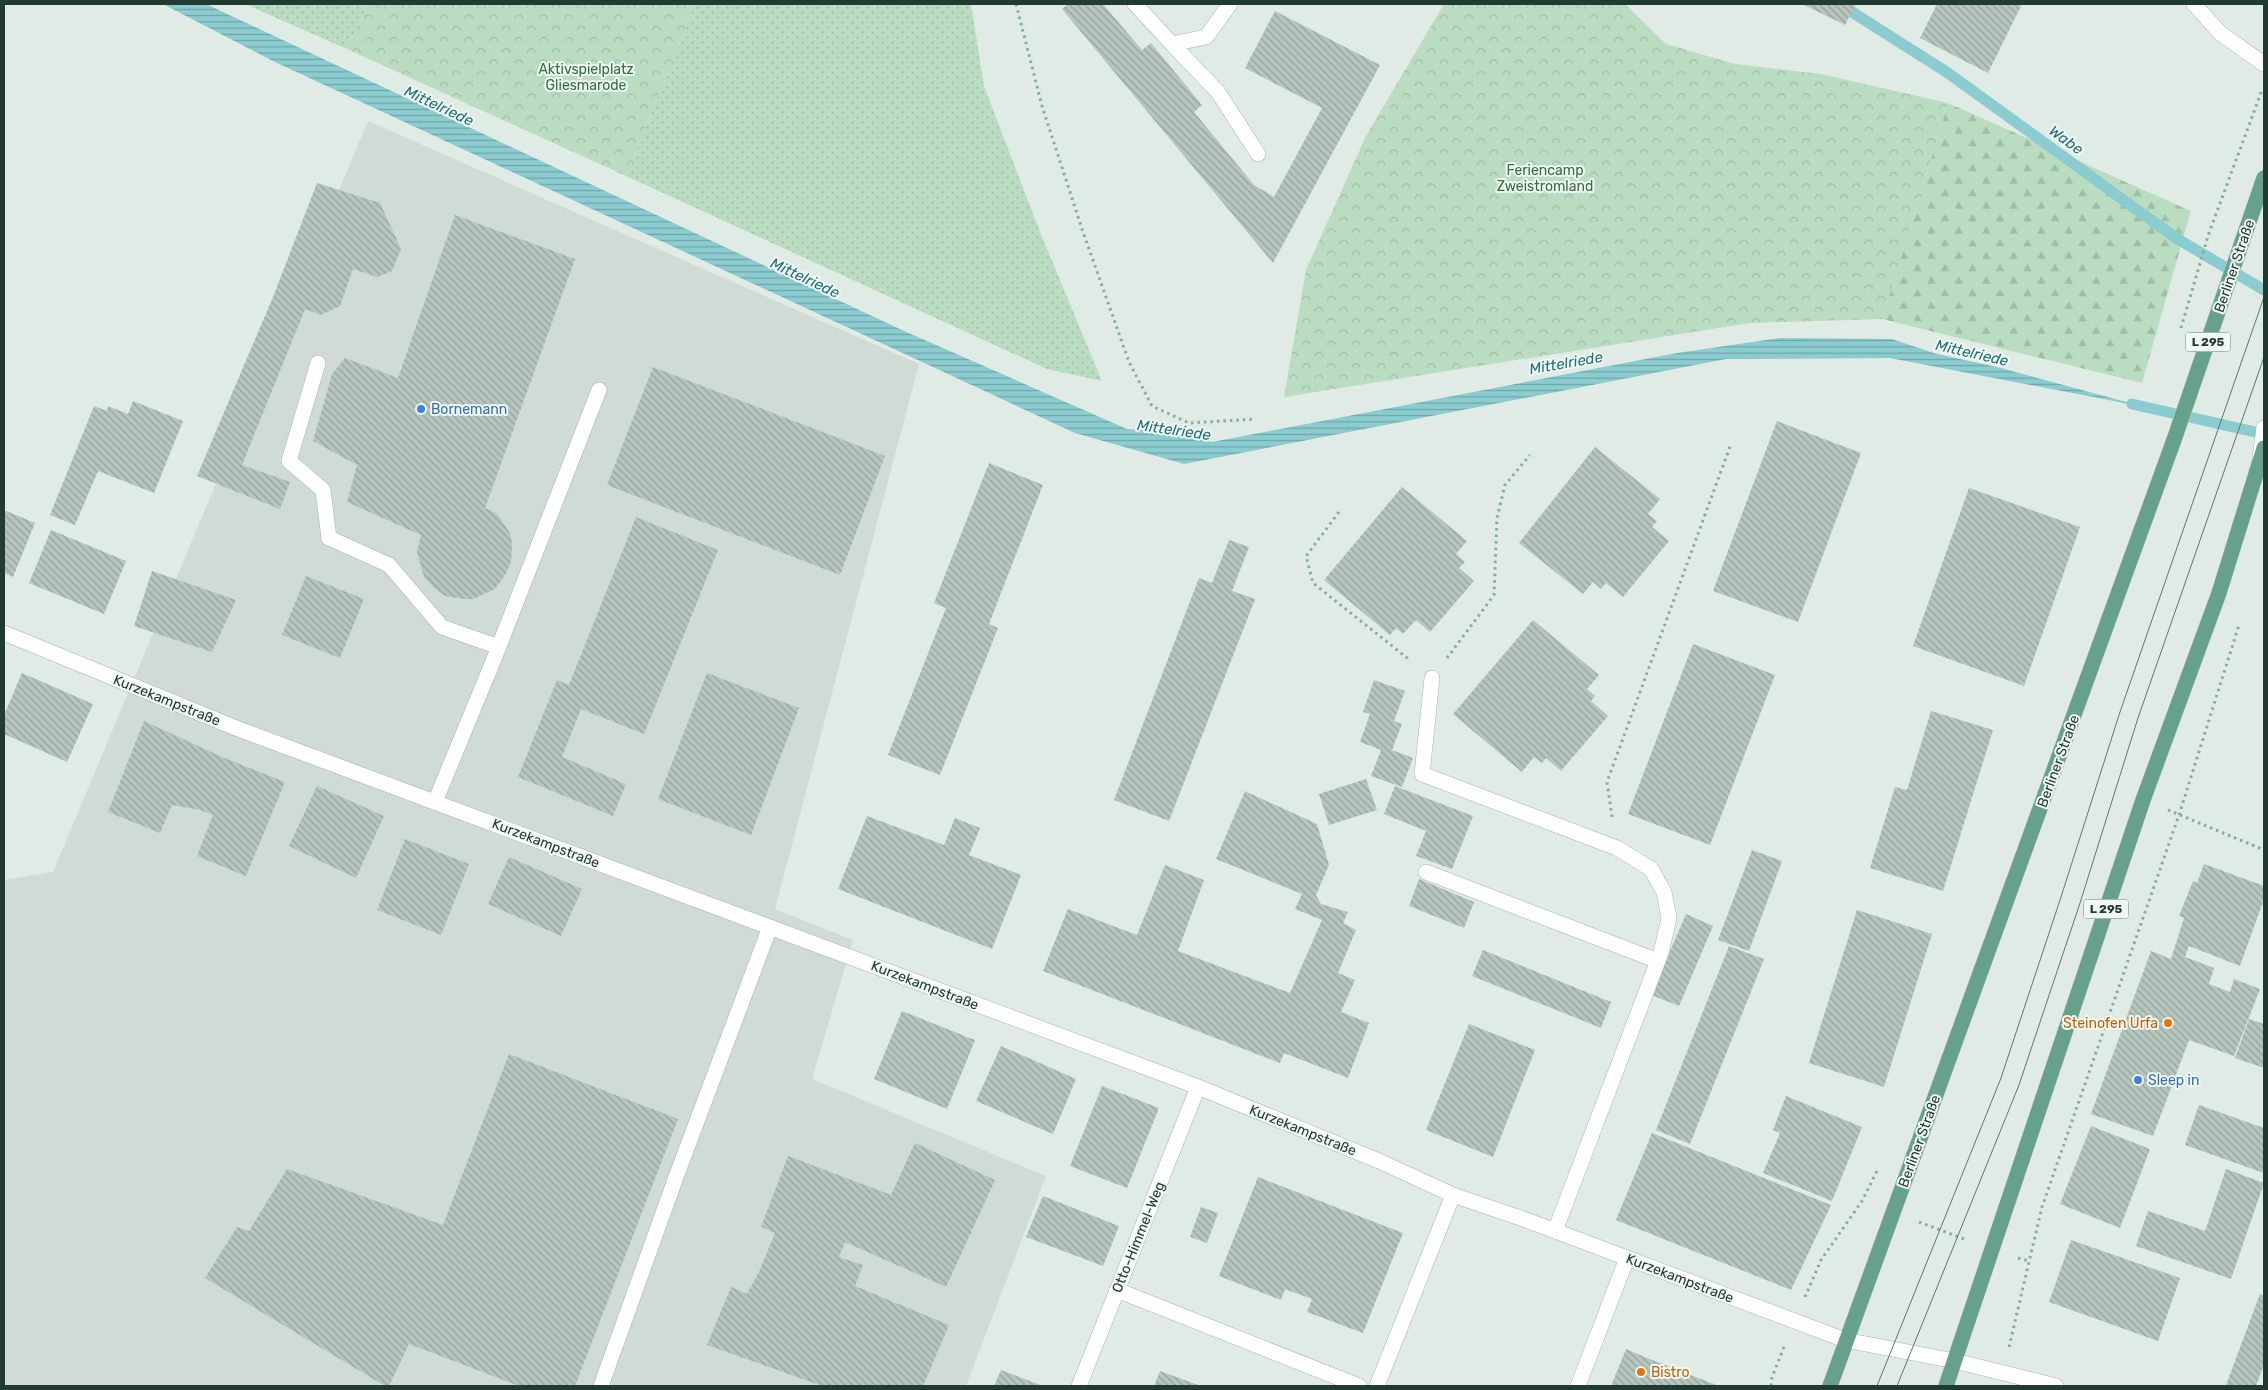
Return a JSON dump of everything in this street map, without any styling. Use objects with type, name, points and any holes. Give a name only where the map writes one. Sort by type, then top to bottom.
[{"type":"main road","name":"Berliner Straße","points":[[1830,1386],[1845,1340],[2175,437],[2260,196],[2264,178]]},
{"type":"main road","name":"L 295","points":[[1946,1386],[2142,800],[2219,593],[2262,453]]},
{"type":"street","points":[[1135,4],[1218,92],[1258,154]]},
{"type":"street","points":[[1172,44],[1206,37],[1230,4]]},
{"type":"street","points":[[2194,4],[2220,33],[2264,64]]},
{"type":"street","points":[[318,363],[289,460],[322,490],[329,538],[389,565],[442,627],[499,647]]},
{"type":"street","points":[[436,802],[499,647],[599,390]]},
{"type":"street","points":[[2262,453],[2264,428]]},
{"type":"street","name":"Kurzekampstraße","points":[[4,633],[236,728],[1198,1087],[1379,1161],[1453,1195],[1845,1340]]},
{"type":"street","points":[[1432,678],[1422,774],[1617,848],[1651,869],[1664,892],[1669,918],[1658,961],[1554,1231]]},
{"type":"street","points":[[1426,872],[1658,961]]},
{"type":"street","points":[[601,1386],[676,1177],[770,927]]},
{"type":"street","name":"Otto-Himmel-Weg","points":[[1079,1386],[1198,1087]]},
{"type":"street","points":[[1377,1386],[1453,1195]]},
{"type":"street","points":[[1578,1386],[1627,1258]]},
{"type":"street","points":[[1117,1290],[1359,1386]]},
{"type":"street","points":[[1845,1340],[1955,1361],[2056,1386]]},
{"type":"path","points":[[1016,4],[1042,106],[1083,232],[1129,362],[1152,406],[1189,423],[1256,419]]},
{"type":"path","points":[[2209,233],[2264,84]]},
{"type":"path","points":[[1617,848],[1607,782],[1731,444]]},
{"type":"path","points":[[1339,512],[1306,556],[1313,583],[1432,678],[1494,595],[1497,518],[1505,485],[1530,455]]},
{"type":"path","points":[[2003,1373],[2042,1207],[2179,815],[2241,619]]},
{"type":"path","points":[[2142,800],[2264,850]]},
{"type":"path","points":[[1771,1386],[1772,1377],[1821,1260],[1862,1200],[1879,1166]]},
{"type":"path","points":[[1931,1226],[1958,1236]]},
{"type":"shaded area","points":[[368,121],[919,364],[775,909],[853,940],[812,1079],[1046,1176],[966,1386],[4,1386],[4,880],[53,872]]},
{"type":"green space","points":[[245,4],[368,4],[347,49]]},
{"type":"green space","name":"Aktivspielplatz Gliesmarode","points":[[368,4],[695,4],[626,176],[347,49]]},
{"type":"green space","points":[[695,4],[971,4],[984,86],[1040,232],[1102,381],[1047,369],[626,176]]},
{"type":"green space","name":"Feriencamp Zweistromland","points":[[1444,4],[1625,4],[1666,44],[1735,64],[1821,74],[1948,103],[1882,319],[1750,323],[1284,397],[1306,270],[1366,136]]},
{"type":"green space","points":[[1948,103],[2191,211],[2142,383],[1882,319]]},
{"type":"water","points":[[163,4],[206,4],[902,330],[1127,429],[1160,431],[1212,442],[1677,353],[1780,338],[1892,339],[1937,354],[1997,367],[2145,407],[1890,358],[1726,359],[1184,464],[1075,433],[275,62]]},
{"type":"building","points":[[1068,4],[1103,4],[1142,50],[1151,43],[1202,105],[1194,112],[1254,185],[1274,197],[1322,108],[1245,68],[1275,11],[1380,65],[1273,263],[1062,9]]},
{"type":"building","points":[[1802,4],[1856,4],[1845,25]]},
{"type":"building","points":[[1937,4],[2022,4],[1988,73],[1920,38]]},
{"type":"building","points":[[317,183],[380,203],[401,249],[392,271],[377,277],[353,269],[340,306],[321,315],[305,309],[242,465],[290,482],[280,509],[197,476],[273,297]]},
{"type":"building","name":"Bornemann","points":[[455,215],[575,259],[485,508],[497,514],[510,533],[512,544],[511,562],[495,589],[473,599],[445,596],[434,588],[424,577],[417,552],[421,535],[347,502],[357,465],[313,441],[332,374],[345,358],[398,378]]},
{"type":"building","points":[[653,367],[885,456],[840,575],[607,485]]},
{"type":"building","points":[[133,401],[183,421],[154,493],[98,471],[75,525],[50,515],[94,406],[107,411],[108,406],[128,414]]},
{"type":"building","points":[[1777,421],[1861,453],[1798,622],[1713,591]]},
{"type":"building","points":[[1595,447],[1660,499],[1648,514],[1657,521],[1652,527],[1669,541],[1623,597],[1606,583],[1601,589],[1593,582],[1583,594],[1519,543]]},
{"type":"building","points":[[989,463],[1043,485],[989,624],[998,628],[940,775],[888,755],[946,608],[934,603]]},
{"type":"building","points":[[1402,487],[1467,541],[1456,554],[1465,562],[1459,568],[1474,581],[1430,632],[1416,620],[1403,634],[1396,628],[1390,635],[1324,580]]},
{"type":"building","points":[[1969,488],[2080,527],[2024,686],[1913,646]]},
{"type":"building","points":[[4,510],[35,523],[13,577],[4,573]]},
{"type":"building","points":[[636,517],[718,550],[644,734],[581,709],[562,757],[626,784],[613,816],[518,777],[557,680],[569,685]]},
{"type":"building","points":[[51,530],[126,561],[104,614],[29,583]]},
{"type":"building","points":[[1229,540],[1249,547],[1232,591],[1255,599],[1169,821],[1114,800],[1199,578],[1212,583]]},
{"type":"building","points":[[152,571],[236,600],[212,652],[134,626]]},
{"type":"building","points":[[306,576],[364,599],[340,658],[282,635]]},
{"type":"building","points":[[1533,620],[1599,675],[1587,689],[1595,696],[1591,701],[1608,716],[1561,771],[1546,758],[1542,763],[1534,757],[1522,772],[1453,714]]},
{"type":"building","points":[[1693,644],[1775,675],[1710,845],[1628,814]]},
{"type":"building","points":[[22,673],[93,704],[67,762],[4,734],[4,715]]},
{"type":"building","points":[[707,673],[799,708],[751,835],[658,799]]},
{"type":"building","points":[[1374,680],[1405,691],[1394,721],[1402,724],[1392,750],[1413,758],[1402,787],[1371,776],[1381,750],[1360,742],[1370,714],[1363,712]]},
{"type":"building","points":[[1931,711],[1993,730],[1943,891],[1870,868],[1895,787],[1907,790]]},
{"type":"building","points":[[144,721],[222,757],[285,782],[246,876],[197,856],[213,815],[200,810],[172,805],[160,833],[108,812]]},
{"type":"building","points":[[1366,779],[1377,810],[1329,825],[1319,794]]},
{"type":"building","points":[[317,786],[384,816],[356,878],[289,846]]},
{"type":"building","points":[[1395,786],[1473,816],[1452,869],[1416,856],[1426,831],[1384,814]]},
{"type":"building","points":[[1245,791],[1317,824],[1329,865],[1316,895],[1321,904],[1348,912],[1343,923],[1356,930],[1338,973],[1355,980],[1341,1012],[1369,1023],[1348,1078],[1284,1053],[1280,1063],[1043,971],[1068,909],[1137,935],[1165,865],[1204,880],[1178,951],[1290,993],[1322,920],[1295,909],[1302,894],[1216,859]]},
{"type":"building","points":[[867,816],[944,845],[955,818],[980,828],[969,855],[1021,875],[992,949],[838,889]]},
{"type":"building","points":[[405,839],[469,864],[441,935],[377,910]]},
{"type":"building","points":[[1752,850],[1782,861],[1749,951],[1718,940]]},
{"type":"building","points":[[509,857],[582,889],[561,936],[488,904]]},
{"type":"building","points":[[2204,864],[2264,886],[2264,899],[2240,966],[2189,946],[2185,957],[2214,968],[2209,984],[2230,992],[2234,979],[2260,989],[2234,1056],[2189,1040],[2153,1136],[2091,1114],[2151,951],[2171,959],[2184,918],[2179,916],[2193,881],[2197,883]]},
{"type":"building","points":[[1419,879],[1474,902],[1464,928],[1409,906]]},
{"type":"building","points":[[1857,910],[1932,934],[1884,1087],[1809,1063]]},
{"type":"building","points":[[1686,914],[1713,926],[1679,1006],[1651,995]]},
{"type":"building","points":[[1729,946],[1764,959],[1690,1144],[1656,1130]]},
{"type":"building","points":[[1483,950],[1611,1002],[1601,1028],[1472,976]]},
{"type":"building","points":[[902,1011],[975,1040],[947,1109],[874,1079]]},
{"type":"building","points":[[2249,1019],[2264,1024],[2264,1068],[2235,1058]]},
{"type":"building","points":[[1469,1024],[1535,1050],[1493,1157],[1426,1130]]},
{"type":"building","points":[[1001,1046],[1076,1079],[1053,1134],[976,1101]]},
{"type":"building","points":[[509,1054],[678,1119],[575,1386],[519,1386],[409,1344],[389,1386],[385,1386],[205,1278],[237,1227],[249,1231],[287,1169],[443,1225]]},
{"type":"building","points":[[1102,1086],[1159,1108],[1127,1188],[1070,1166]]},
{"type":"building","points":[[1786,1096],[1862,1127],[1832,1201],[1763,1173],[1780,1133],[1773,1130]]},
{"type":"building","points":[[2199,1105],[2264,1128],[2264,1173],[2185,1145]]},
{"type":"building","points":[[2091,1126],[2150,1149],[2120,1228],[2060,1204]]},
{"type":"building","points":[[1652,1133],[1831,1205],[1791,1290],[1616,1220]]},
{"type":"building","points":[[915,1143],[995,1180],[946,1287],[845,1242],[839,1257],[863,1265],[855,1286],[949,1325],[923,1386],[822,1386],[707,1345],[731,1287],[747,1294],[759,1272],[775,1233],[761,1227],[788,1156],[891,1195]]},
{"type":"building","points":[[2226,1169],[2264,1183],[2231,1279],[2136,1246],[2148,1211],[2205,1231]]},
{"type":"building","points":[[1258,1177],[1403,1233],[1363,1333],[1307,1312],[1312,1299],[1285,1289],[1281,1300],[1219,1276]]},
{"type":"building","points":[[1043,1196],[1119,1226],[1103,1266],[1026,1237]]},
{"type":"building","points":[[1201,1207],[1218,1213],[1207,1243],[1190,1237]]},
{"type":"building","points":[[2071,1240],[2180,1278],[2158,1341],[2049,1302]]},
{"type":"building","points":[[2260,1294],[2264,1296],[2264,1364],[2256,1386],[2226,1385]]},
{"type":"building","points":[[1626,1349],[1647,1358],[1719,1386],[1611,1386]]},
{"type":"building","points":[[1001,1370],[1043,1386],[994,1386]]},
{"type":"building","points":[[1160,1371],[1201,1386],[1154,1386]]},
{"type":"waterway","name":"Wabe","points":[[1852,12],[1948,73],[2176,238],[2264,290]]},
{"type":"waterway","name":"Mittelriede","points":[[2132,404],[2264,434]]},
{"type":"tram line","points":[[1877,1386],[2001,1078],[2120,712],[2264,297]]},
{"type":"tram line","points":[[1897,1386],[2019,1085],[2080,903],[2138,718],[2264,357]]},
{"type":"place","name":"Bornemann","points":[[421,409]]},
{"type":"place","name":"Steinofen Urfa","points":[[2168,1023]]},
{"type":"place","name":"Sleep in","points":[[2138,1080]]},
{"type":"place","name":"Bistro","points":[[1641,1372]]}]
